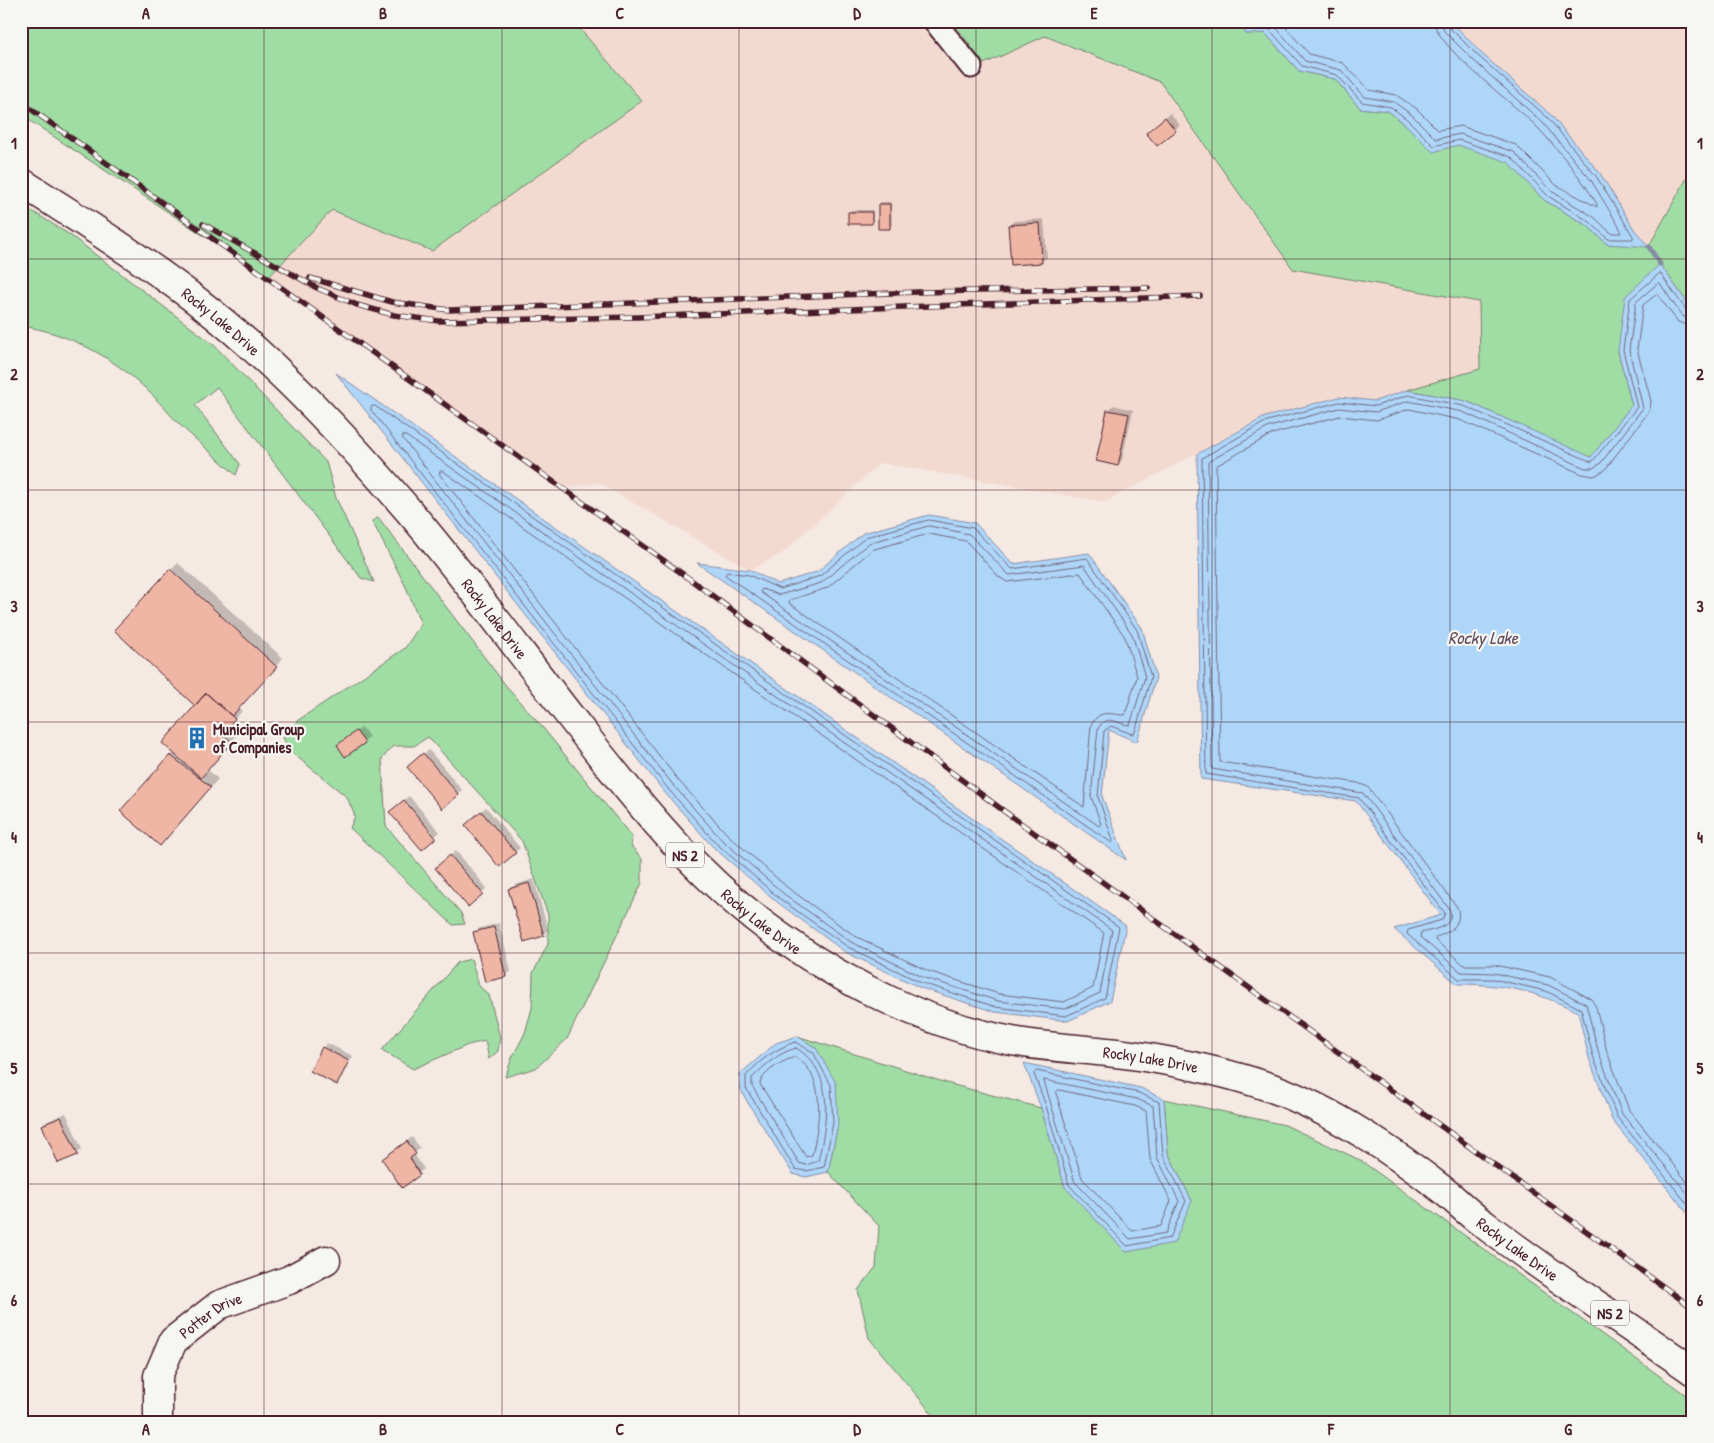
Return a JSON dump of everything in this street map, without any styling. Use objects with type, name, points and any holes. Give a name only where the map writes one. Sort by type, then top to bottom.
[{"type":"main road","name":"Rocky Lake Drive","points":[[21,182],[132,254],[199,302],[265,360],[324,419],[413,517],[604,760],[660,827],[697,868],[740,907],[782,938],[818,961],[913,1011],[980,1034],[1016,1042],[1137,1056],[1242,1078],[1305,1102],[1354,1128],[1434,1184],[1482,1223],[1693,1371]]},
{"type":"main road","name":"Potter Drive","points":[[158,1422],[158,1376],[173,1341],[219,1305],[289,1280],[326,1260]]},
{"type":"street","points":[[934,21],[971,67]]},
{"type":"shaded area","points":[[573,21],[952,21],[985,64],[1045,36],[1160,82],[1293,269],[1479,302],[1480,369],[1375,401],[1338,397],[1265,417],[1105,502],[880,463],[783,553],[750,570],[599,483],[567,488],[268,278],[332,210],[432,251],[642,101]]},
{"type":"shaded area","points":[[1451,21],[1693,21],[1693,167],[1649,247],[1480,52]]},
{"type":"green space","points":[[21,21],[573,21],[642,101],[432,251],[332,210],[268,278],[21,115]]},
{"type":"green space","points":[[952,21],[1241,21],[1246,34],[1265,33],[1299,71],[1335,79],[1360,108],[1388,111],[1405,124],[1509,162],[1544,200],[1588,226],[1607,244],[1649,246],[1693,167],[1693,311],[1660,264],[1618,351],[1632,405],[1591,458],[1466,401],[1407,390],[1480,369],[1479,302],[1293,269],[1160,82],[1045,36],[984,64]]},
{"type":"green space","points":[[21,204],[70,235],[214,345],[326,462],[336,498],[374,582],[361,578],[217,387],[195,405],[240,464],[236,475],[182,427],[145,388],[118,366],[72,340],[38,329],[21,326]]},
{"type":"green space","points":[[378,517],[510,691],[543,728],[632,837],[631,846],[642,859],[642,883],[567,1039],[536,1068],[505,1077],[525,1033],[532,1008],[533,973],[548,944],[548,915],[522,841],[428,737],[414,746],[393,746],[382,759],[386,826],[461,913],[465,924],[453,925],[350,828],[355,816],[347,797],[291,752],[283,738],[297,721],[405,648],[421,624],[406,587],[372,521]]},
{"type":"green space","points":[[471,959],[479,986],[489,995],[500,1037],[498,1051],[489,1059],[485,1041],[468,1045],[413,1069],[382,1050],[458,962]]},
{"type":"green space","points":[[797,1036],[950,1084],[1041,1108],[1065,1187],[1192,1201],[1168,1153],[1164,1099],[1285,1125],[1360,1160],[1693,1400],[1693,1422],[939,1422],[869,1338],[858,1290],[876,1267],[879,1226],[828,1172],[838,1124],[816,1048]]},
{"type":"water","points":[[1241,21],[1451,21],[1480,52],[1551,115],[1600,173],[1634,229],[1649,247],[1607,244],[1588,226],[1544,200],[1508,162],[1458,145],[1433,152],[1405,124],[1388,111],[1360,108],[1335,79],[1299,71],[1265,33],[1246,34]]},
{"type":"water","name":"Rocky Lake","points":[[1660,264],[1693,311],[1693,1220],[1612,1120],[1589,1058],[1578,1012],[1548,999],[1519,990],[1490,985],[1457,984],[1394,929],[1441,915],[1356,801],[1201,779],[1197,454],[1265,417],[1339,397],[1375,401],[1407,390],[1466,401],[1591,457],[1632,405],[1618,351],[1625,297]]},
{"type":"water","points":[[336,373],[1126,926],[1110,1001],[1068,1021],[995,1012],[921,988],[845,952],[777,902],[713,847],[665,793]]},
{"type":"water","points":[[929,515],[975,523],[1013,564],[1089,553],[1142,628],[1156,677],[1137,742],[1109,730],[1102,796],[1126,860],[697,563],[750,570],[778,584],[817,572],[863,533]]},
{"type":"water","points":[[797,1036],[816,1048],[836,1083],[838,1124],[828,1172],[806,1177],[793,1174],[741,1090],[740,1074],[776,1043]]},
{"type":"water","points":[[1024,1063],[1141,1088],[1164,1099],[1168,1153],[1192,1201],[1174,1243],[1126,1252],[1065,1187],[1041,1108]]},
{"type":"building","points":[[1165,117],[1176,131],[1157,146],[1146,133]]},
{"type":"building","points":[[878,204],[890,204],[890,229],[878,229]]},
{"type":"building","points":[[848,212],[872,212],[872,224],[848,224]]},
{"type":"building","points":[[1040,223],[1042,263],[1011,265],[1008,225]]},
{"type":"building","points":[[1107,410],[1129,414],[1118,466],[1096,461]]},
{"type":"building","points":[[170,569],[277,667],[232,716],[206,693],[195,706],[114,630]]},
{"type":"building","name":"Municipal Group of Companies","points":[[206,693],[235,719],[222,734],[232,742],[201,778],[162,743]]},
{"type":"building","points":[[356,731],[365,743],[345,757],[337,745]]},
{"type":"building","points":[[423,753],[459,795],[442,809],[407,767]]},
{"type":"building","points":[[170,755],[211,787],[160,846],[120,811]]},
{"type":"building","points":[[404,800],[436,838],[422,850],[389,812]]},
{"type":"building","points":[[481,811],[516,853],[499,867],[465,825]]},
{"type":"building","points":[[450,855],[483,894],[468,907],[435,868]]},
{"type":"building","points":[[529,883],[544,936],[524,942],[508,889]]},
{"type":"building","points":[[494,927],[506,977],[485,982],[473,932]]},
{"type":"building","points":[[322,1047],[349,1061],[337,1085],[310,1071]]},
{"type":"building","points":[[61,1117],[78,1155],[58,1163],[42,1125]]},
{"type":"building","points":[[407,1141],[416,1154],[410,1158],[420,1175],[402,1188],[382,1159]]},
{"type":"waterway","points":[[1649,247],[1660,264]]},
{"type":"railway","points":[[21,102],[687,577],[1008,814],[1693,1308]]},
{"type":"railway","points":[[203,224],[317,288],[357,305],[394,315],[439,321],[637,317],[1200,296]]},
{"type":"railway","points":[[310,278],[392,302],[449,310],[918,292],[1148,288]]},
{"type":"place","name":"Municipal Group of Companies","points":[[197,738]]}]
